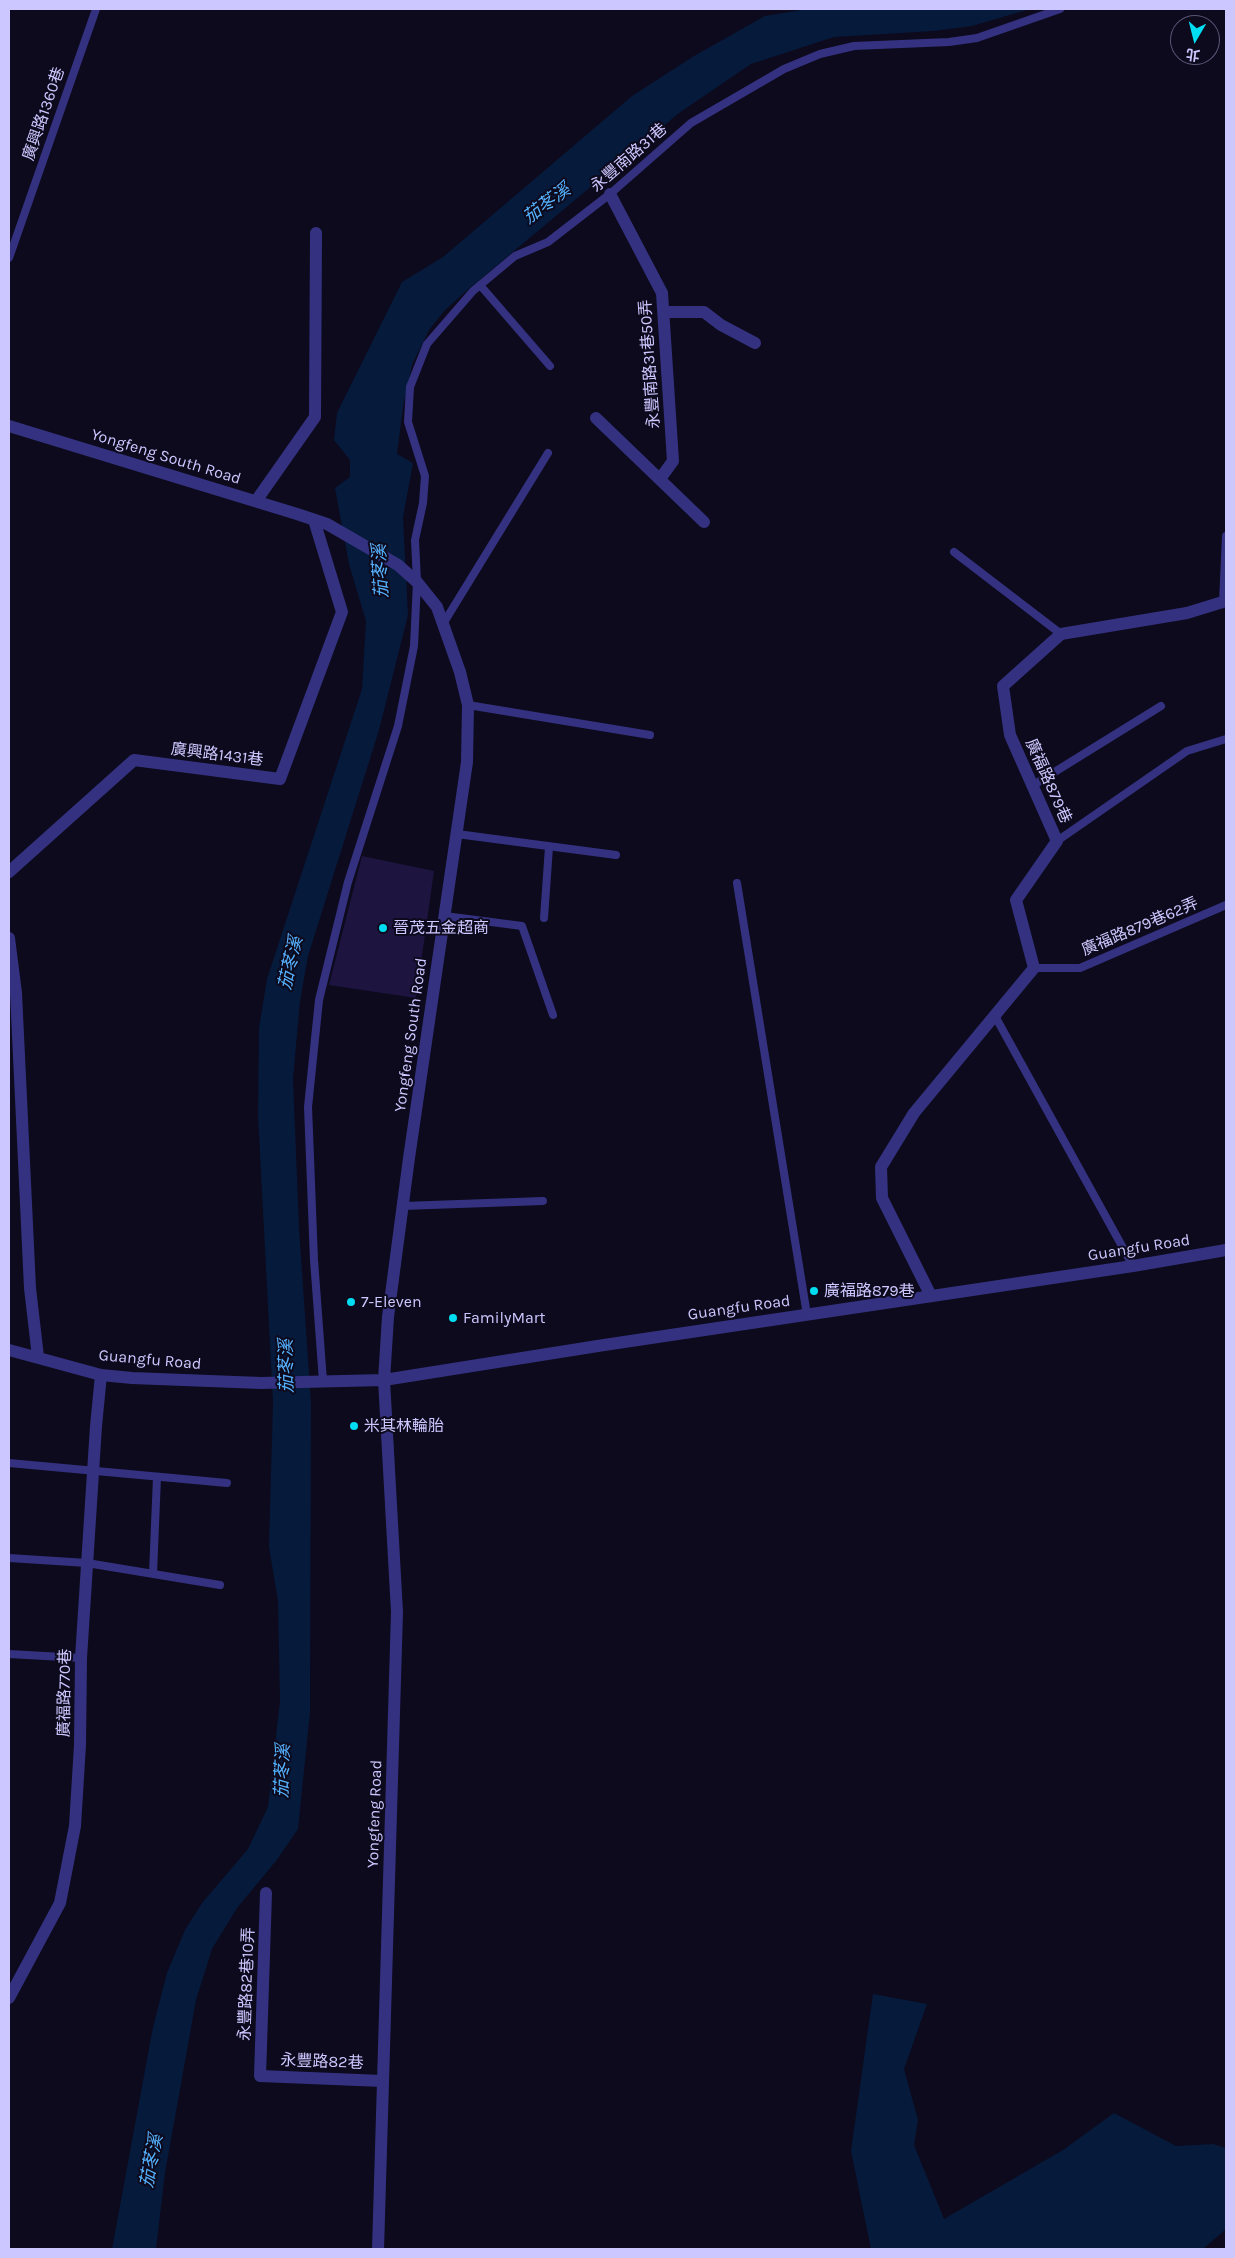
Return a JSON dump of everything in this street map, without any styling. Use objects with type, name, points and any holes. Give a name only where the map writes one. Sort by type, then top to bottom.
[{"type":"street","name":"永豐南路31巷50弄","points":[[610,194],[662,292],[665,312],[673,461],[660,480]]},
{"type":"street","points":[[256,501],[315,417],[316,233]]},
{"type":"street","points":[[665,312],[704,312],[721,325],[755,343]]},
{"type":"street","points":[[596,418],[704,522]]},
{"type":"street","name":"Yongfeng South Road","points":[[9,426],[327,524],[398,565],[417,582],[437,607],[468,705],[467,762],[403,1206],[388,1318],[384,1380]]},
{"type":"street","name":"廣興路1431巷","points":[[9,872],[134,760],[280,779],[342,612],[314,520]]},
{"type":"street","points":[[1061,634],[1187,612],[1225,601]]},
{"type":"street","name":"廣福路879巷","points":[[1034,968],[1016,900],[1057,841],[1010,735],[1003,686],[1061,634]]},
{"type":"street","points":[[9,938],[16,993],[28,1252],[38,1357]]},
{"type":"street","points":[[931,1296],[882,1198],[880,1167],[914,1113],[1034,968]]},
{"type":"street","name":"Guangfu Road","points":[[9,1350],[101,1375],[132,1378],[261,1383],[384,1380],[1133,1266],[1226,1250]]},
{"type":"street","name":"廣福路770巷","points":[[9,1998],[60,1903],[75,1826],[80,1745],[81,1658],[101,1375]]},
{"type":"street","name":"Yongfeng Road","points":[[378,2249],[398,1612],[384,1380]]},
{"type":"street","name":"永豐路82巷10弄","points":[[260,2076],[266,1893]]},
{"type":"street","name":"永豐路82巷","points":[[260,2076],[383,2081]]},
{"type":"lane","name":"廣興路1360巷","points":[[9,258],[96,9]]},
{"type":"lane","name":"永豐南路31巷","points":[[319,1381],[308,1107],[319,1000],[348,882],[398,726],[414,646],[417,582],[415,540],[423,503],[425,476],[408,422],[410,387],[426,344],[455,309],[515,256],[548,242],[610,194],[690,123],[784,69],[820,54],[854,46],[949,42],[977,38],[1060,9]]},
{"type":"lane","points":[[480,285],[550,366]]},
{"type":"lane","points":[[443,624],[548,453]]},
{"type":"lane","points":[[1225,601],[1226,536]]},
{"type":"lane","points":[[954,552],[1061,634]]},
{"type":"lane","points":[[468,705],[650,735]]},
{"type":"lane","points":[[1032,786],[1161,706]]},
{"type":"lane","points":[[1057,841],[1187,750],[1226,739]]},
{"type":"lane","points":[[457,834],[616,855]]},
{"type":"lane","points":[[544,918],[549,846]]},
{"type":"lane","points":[[737,883],[807,1315]]},
{"type":"lane","name":"廣福路879巷62弄","points":[[1034,968],[1080,968],[1226,905]]},
{"type":"lane","points":[[445,916],[522,926],[553,1015]]},
{"type":"lane","points":[[994,1016],[1133,1266]]},
{"type":"lane","points":[[403,1206],[543,1201]]},
{"type":"lane","points":[[9,1463],[226,1483]]},
{"type":"lane","points":[[153,1574],[157,1476]]},
{"type":"lane","points":[[9,1558],[87,1563],[220,1585]]},
{"type":"lane","points":[[9,1654],[81,1658]]},
{"type":"water","name":"茄苳溪","points":[[808,9],[1030,9],[972,26],[934,31],[834,37],[751,64],[679,113],[445,310],[429,330],[412,365],[403,407],[397,454],[413,463],[403,517],[408,615],[379,730],[308,956],[300,1001],[293,1079],[299,1228],[311,1403],[310,1712],[298,1829],[276,1861],[237,1908],[212,1949],[196,2000],[165,2173],[156,2249],[112,2249],[153,2027],[167,1973],[185,1930],[202,1903],[248,1849],[268,1807],[280,1701],[278,1601],[269,1547],[273,1402],[258,1115],[259,1028],[267,979],[362,689],[366,621],[349,564],[335,488],[350,477],[350,460],[334,440],[337,413],[402,282],[443,257],[632,96],[694,56],[765,16]]},
{"type":"water","points":[[873,1994],[927,2004],[904,2069],[918,2120],[914,2145],[944,2219],[1063,2150],[1114,2113],[1176,2146],[1213,2144],[1226,2148],[1226,2229],[1203,2249],[871,2249],[851,2151]]},
{"type":"building","name":"晉茂五金超商","points":[[362,856],[434,871],[416,998],[329,985]]},
{"type":"place","name":"晉茂五金超商","points":[[383,928]]},
{"type":"place","name":"廣福路879巷","points":[[814,1291]]},
{"type":"place","name":"7-Eleven","points":[[351,1302]]},
{"type":"place","name":"FamilyMart","points":[[453,1318]]},
{"type":"place","name":"米其林輪胎","points":[[354,1426]]}]
